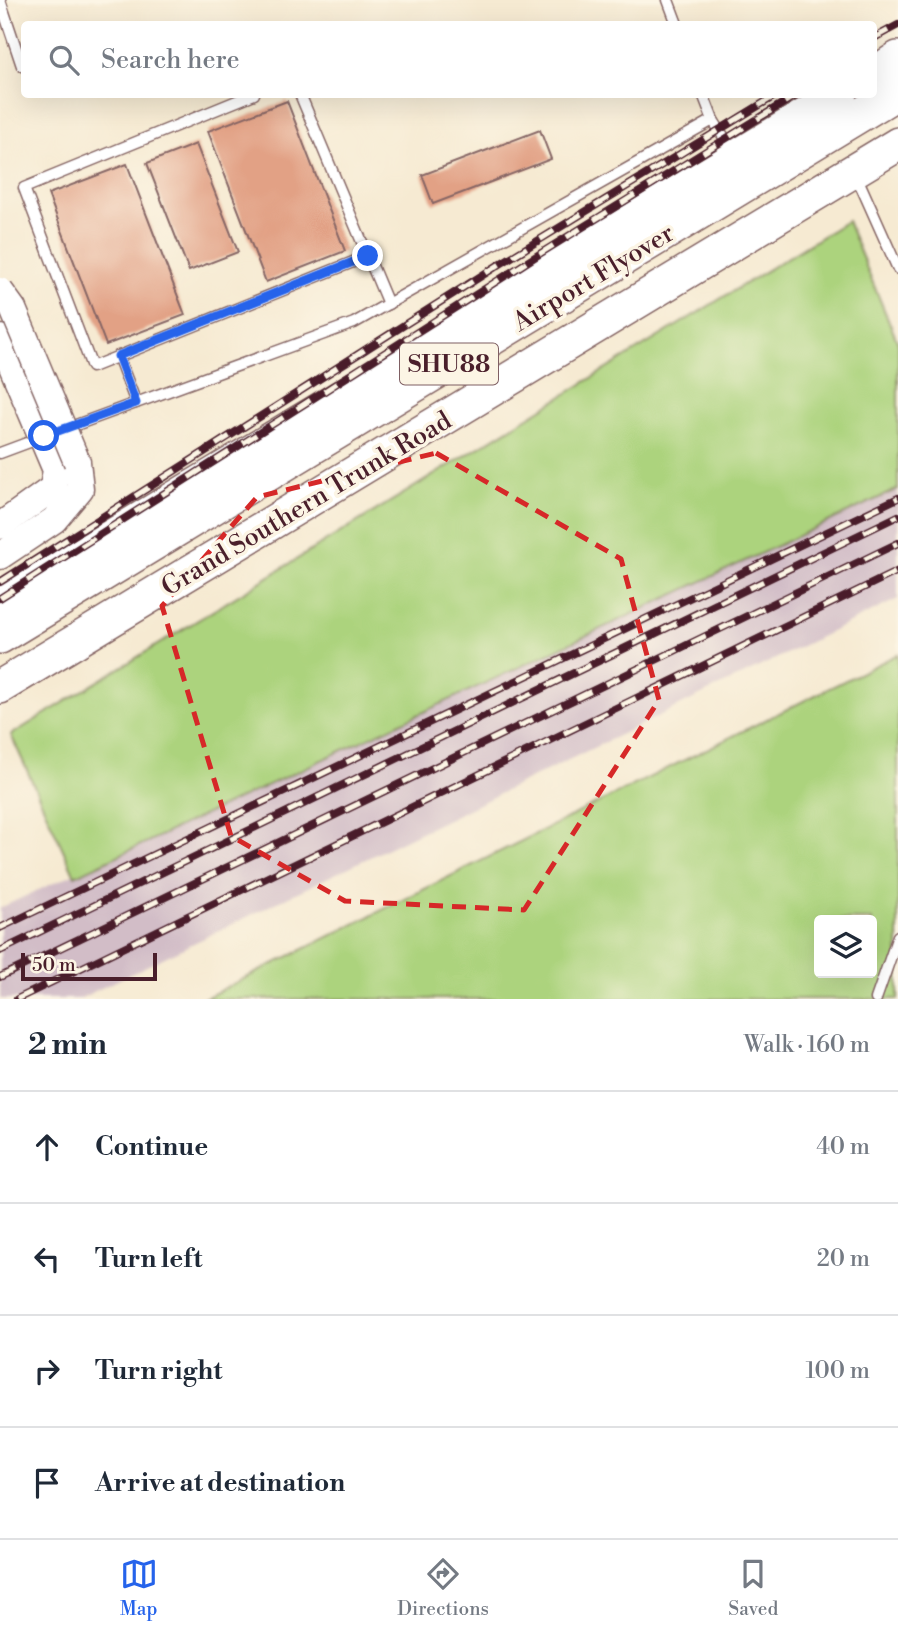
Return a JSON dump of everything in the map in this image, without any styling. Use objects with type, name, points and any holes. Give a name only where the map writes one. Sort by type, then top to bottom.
[{"type":"main road","points":[[877,71],[898,58]]},
{"type":"main road","name":"Airport Flyover","points":[[0,636],[898,92]]},
{"type":"main road","points":[[0,604],[834,98]]},
{"type":"main road","name":"Grand Southern Trunk Road","points":[[0,687],[855,173],[898,144]]},
{"type":"street","points":[[0,291],[13,309],[77,462],[80,489],[67,507],[0,556]]},
{"type":"street","points":[[0,338],[44,436],[56,470],[53,488],[0,526]]},
{"type":"lane","points":[[0,0],[21,63]]},
{"type":"lane","points":[[668,0],[676,21]]},
{"type":"lane","points":[[244,98],[24,188],[92,367],[368,256]]},
{"type":"lane","points":[[302,98],[388,304]]},
{"type":"lane","points":[[705,98],[713,120],[738,158]]},
{"type":"lane","points":[[0,453],[354,323],[713,120]]},
{"type":"lane","points":[[855,173],[898,268]]},
{"type":"lane","points":[[118,356],[136,403]]},
{"type":"lane","points":[[876,999],[898,936]]},
{"type":"highlighted area","points":[[436,453],[621,559],[659,700],[524,910],[345,901],[231,836],[162,606],[257,497]]},
{"type":"shaded area","points":[[898,489],[898,599],[79,999],[0,999],[0,908]]},
{"type":"green space","points":[[847,221],[898,343],[898,489],[75,876],[11,735]]},
{"type":"green space","points":[[898,654],[898,999],[203,999]]},
{"type":"building","points":[[287,101],[345,251],[266,282],[208,131]]},
{"type":"building","points":[[540,130],[551,159],[433,204],[422,175]]},
{"type":"building","points":[[196,144],[238,252],[189,271],[147,163]]},
{"type":"building","points":[[127,164],[185,315],[106,345],[48,194]]},
{"type":"railway","points":[[877,36],[898,25]]},
{"type":"railway","points":[[0,582],[500,264],[771,98]]},
{"type":"railway","points":[[0,598],[541,253],[792,98]]},
{"type":"railway","points":[[0,928],[898,498]]},
{"type":"railway","points":[[0,951],[898,516]]},
{"type":"railway","points":[[0,977],[898,543]]},
{"type":"railway","points":[[17,999],[898,571]]},
{"type":"route","points":[[44,436],[136,403],[118,356],[368,256]]}]
